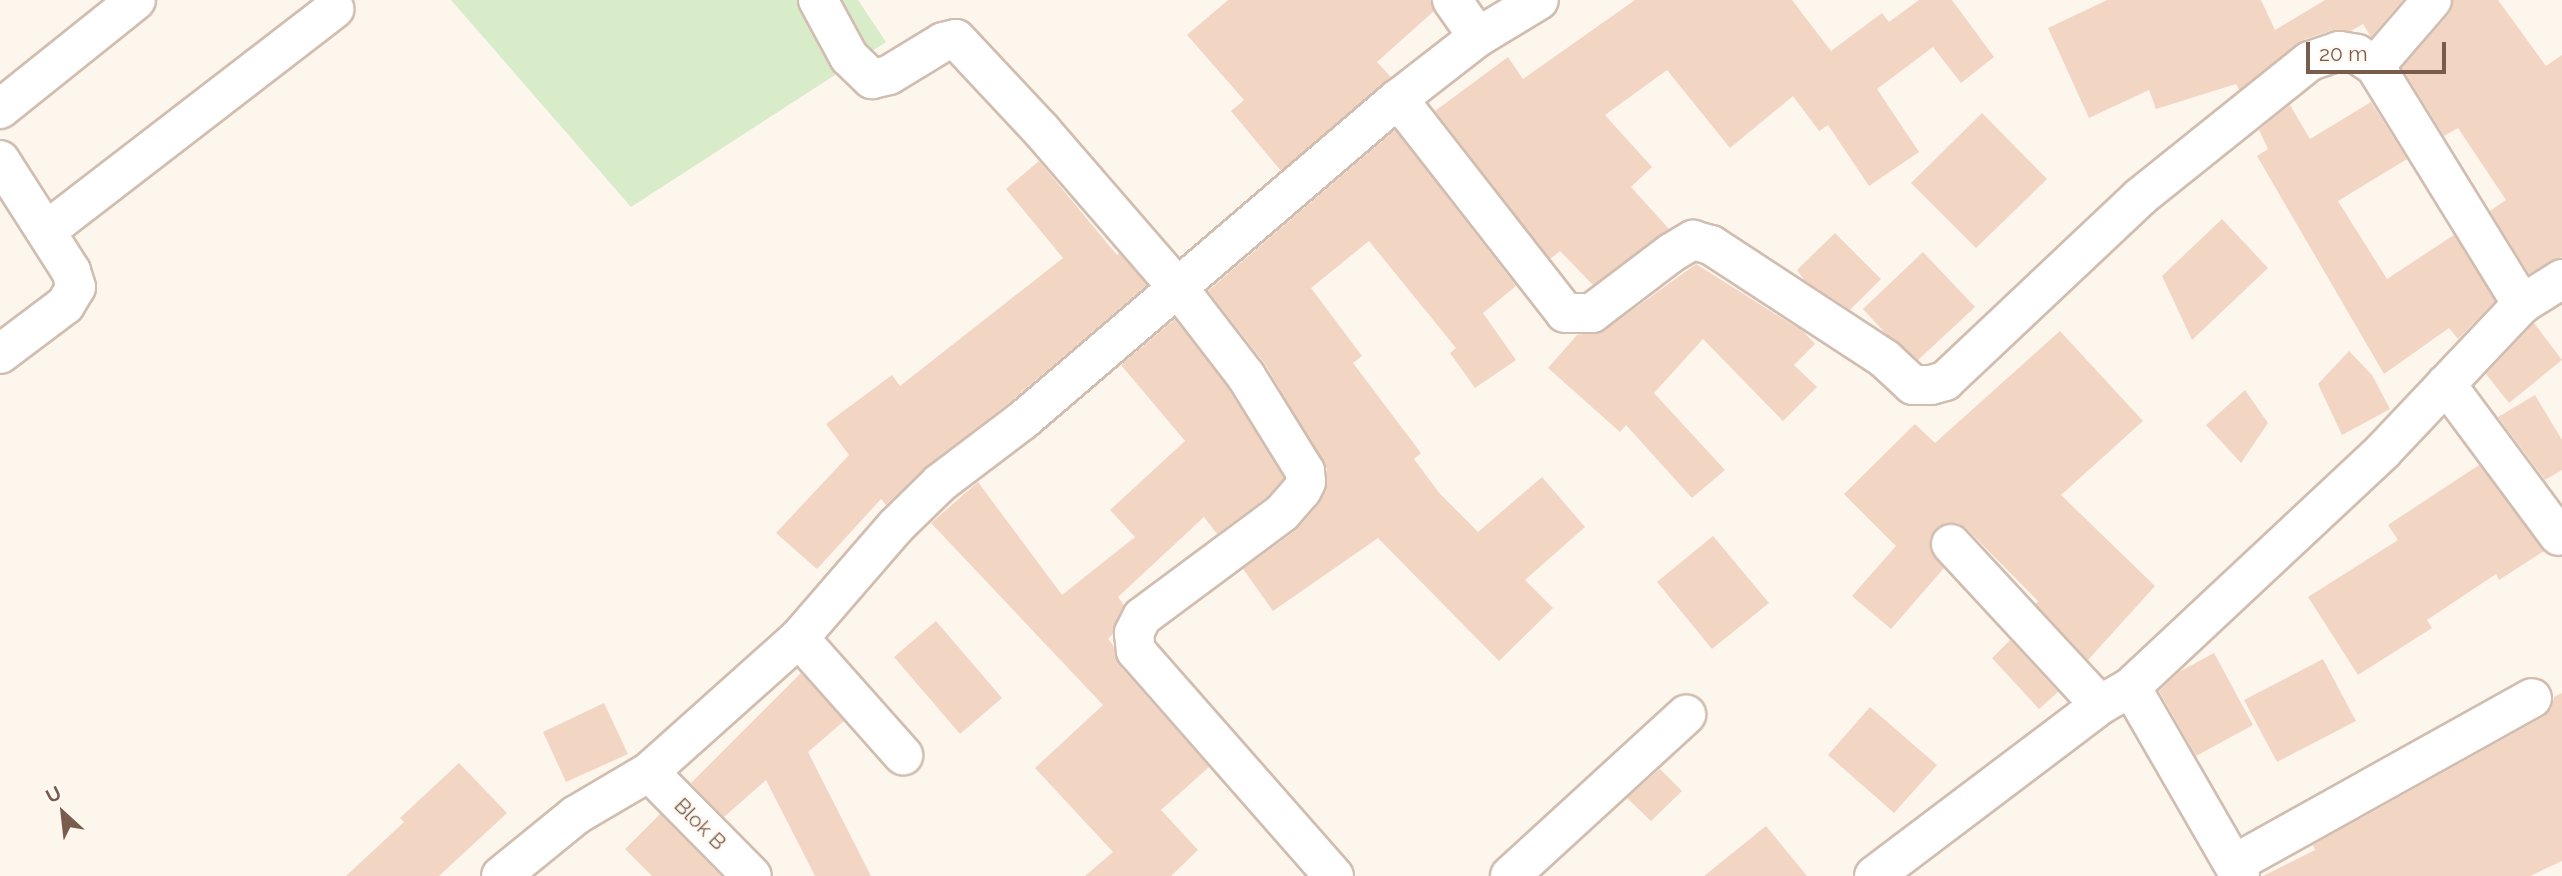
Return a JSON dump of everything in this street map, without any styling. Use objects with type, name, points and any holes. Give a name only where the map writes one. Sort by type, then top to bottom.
[{"type":"street","points":[[0,108],[136,0]]},
{"type":"street","points":[[818,0],[849,57],[872,79],[889,75],[943,42],[956,39],[1042,131],[1179,289],[1246,376],[1305,471],[1306,482],[1282,513],[1142,617],[1134,633],[1136,651],[1334,876]]},
{"type":"street","points":[[1452,0],[1478,37]]},
{"type":"street","points":[[501,876],[576,815],[649,772],[799,638],[896,526],[940,483],[1023,420],[1398,99],[1478,37],[1539,0]]},
{"type":"street","points":[[2375,66],[2432,0]]},
{"type":"street","points":[[46,231],[334,9]]},
{"type":"street","points":[[1398,99],[1565,313],[1592,313],[1671,253],[1693,240],[1710,245],[1873,352],[1913,385],[1931,385],[1945,381],[2140,197],[2310,61],[2339,51],[2357,54],[2375,66],[2522,304]]},
{"type":"street","points":[[0,160],[71,271],[76,287],[65,305],[0,354]]},
{"type":"street","points":[[1874,876],[2115,696],[2383,451],[2522,304],[2562,279]]},
{"type":"street","points":[[2446,384],[2559,536]]},
{"type":"street","points":[[1951,544],[2115,696],[2237,870],[2532,698]]},
{"type":"street","points":[[799,638],[903,755]]},
{"type":"street","points":[[1510,876],[1686,715]]},
{"type":"street","name":"Blok B","points":[[649,772],[752,876]]},
{"type":"green space","points":[[451,0],[858,0],[886,42],[631,207]]},
{"type":"building","points":[[1228,0],[1430,0],[1434,11],[1377,62],[1391,77],[1281,171],[1231,111],[1244,100],[1187,35]]},
{"type":"building","points":[[1635,0],[1792,0],[1831,51],[1882,13],[1889,22],[1919,0],[1952,0],[1994,57],[1961,83],[1933,47],[1877,89],[1919,152],[1869,186],[1828,125],[1819,131],[1793,96],[1730,148],[1667,70],[1605,115],[1652,167],[1631,187],[1669,229],[1593,285],[1560,251],[1550,259],[1435,111],[1508,57],[1523,79]]},
{"type":"building","points":[[2107,0],[2261,0],[2275,30],[2325,0],[2403,0],[2371,37],[2363,24],[2351,31],[2333,30],[2303,40],[2239,90],[2236,84],[2156,109],[2149,90],[2089,118],[2048,28]]},
{"type":"building","points":[[2453,0],[2498,0],[2546,66],[2562,55],[2562,257],[2529,274],[2490,211],[2506,200],[2458,128],[2444,136],[2402,68],[2449,14]]},
{"type":"building","points":[[2371,102],[2407,159],[2338,201],[2387,279],[2454,235],[2495,301],[2458,339],[2449,328],[2384,374],[2257,156],[2268,149],[2259,130],[2290,105],[2310,139]]},
{"type":"building","points":[[1982,113],[2047,179],[1976,248],[1911,183]]},
{"type":"building","points":[[1395,130],[1516,286],[1483,313],[1516,360],[1475,388],[1450,353],[1456,348],[1369,241],[1311,288],[1362,356],[1353,363],[1421,453],[1414,459],[1440,494],[1478,532],[1542,477],[1585,527],[1525,580],[1553,608],[1499,661],[1378,538],[1273,611],[1243,569],[1295,531],[1319,504],[1326,491],[1327,469],[1265,364],[1208,291]]},
{"type":"building","points":[[1039,161],[1117,255],[1119,253],[1147,285],[1009,403],[927,466],[886,505],[881,499],[817,569],[776,533],[849,455],[826,424],[892,375],[900,386],[1063,258],[1006,189]]},
{"type":"building","points":[[2222,219],[2268,268],[2192,340],[2162,276]]},
{"type":"building","points":[[1835,233],[1881,279],[1850,310],[1804,280],[1797,270]]},
{"type":"building","points":[[1923,252],[1975,307],[1918,360],[1884,332],[1863,309]]},
{"type":"building","points":[[1696,264],[1804,332],[1815,344],[1794,365],[1817,387],[1783,421],[1703,339],[1654,393],[1725,470],[1692,498],[1626,425],[1620,432],[1548,368],[1577,335],[1605,330]]},
{"type":"building","points":[[1175,319],[1228,388],[1284,478],[1267,497],[1217,534],[1204,517],[1118,597],[1124,605],[1108,639],[1113,645],[1119,665],[1209,767],[1161,810],[1198,850],[1171,876],[1085,876],[1113,852],[1035,768],[1103,705],[931,523],[978,482],[1062,595],[1135,537],[1110,510],[1185,441],[1121,365]]},
{"type":"building","points":[[2534,323],[2562,360],[2509,403],[2486,374]]},
{"type":"building","points":[[2060,331],[2143,421],[2061,495],[2155,586],[2088,660],[2036,604],[2038,601],[1967,529],[1958,523],[1947,523],[1936,528],[1930,538],[1930,549],[1944,568],[1891,629],[1852,596],[1896,546],[1844,494],[1915,424],[1935,443]]},
{"type":"building","points":[[2349,351],[2372,375],[2390,409],[2342,435],[2318,384]]},
{"type":"building","points":[[2245,390],[2268,423],[2241,463],[2206,425]]},
{"type":"building","points":[[2535,395],[2562,440],[2562,470],[2545,480],[2498,417]]},
{"type":"building","points":[[2479,465],[2544,551],[2499,580],[2496,574],[2427,620],[2432,628],[2358,675],[2308,597],[2398,540],[2388,525]]},
{"type":"building","points":[[1713,536],[1769,603],[1712,649],[1657,582]]},
{"type":"building","points":[[936,621],[1002,698],[960,734],[894,657]]},
{"type":"building","points":[[2010,640],[2058,692],[2039,709],[1992,658]]},
{"type":"building","points":[[2214,653],[2253,725],[2196,756],[2159,691],[2179,672]]},
{"type":"building","points":[[2323,659],[2356,721],[2277,762],[2244,700]]},
{"type":"building","points":[[801,673],[844,721],[808,752],[871,876],[815,876],[766,780],[724,817],[691,783]]},
{"type":"building","points":[[2562,693],[2562,861],[2530,876],[2263,876],[2315,850],[2313,845],[2543,717],[2551,709],[2554,697]]},
{"type":"building","points":[[604,703],[628,754],[566,782],[543,732]]},
{"type":"building","points":[[1870,707],[1937,765],[1894,813],[1828,755]]},
{"type":"building","points":[[459,763],[507,813],[439,876],[346,876],[404,822],[400,818]]},
{"type":"building","points":[[1660,769],[1682,791],[1651,821],[1627,798]]},
{"type":"building","points":[[660,814],[721,876],[652,876],[625,849]]},
{"type":"building","points":[[1766,826],[1807,876],[1704,876]]}]
